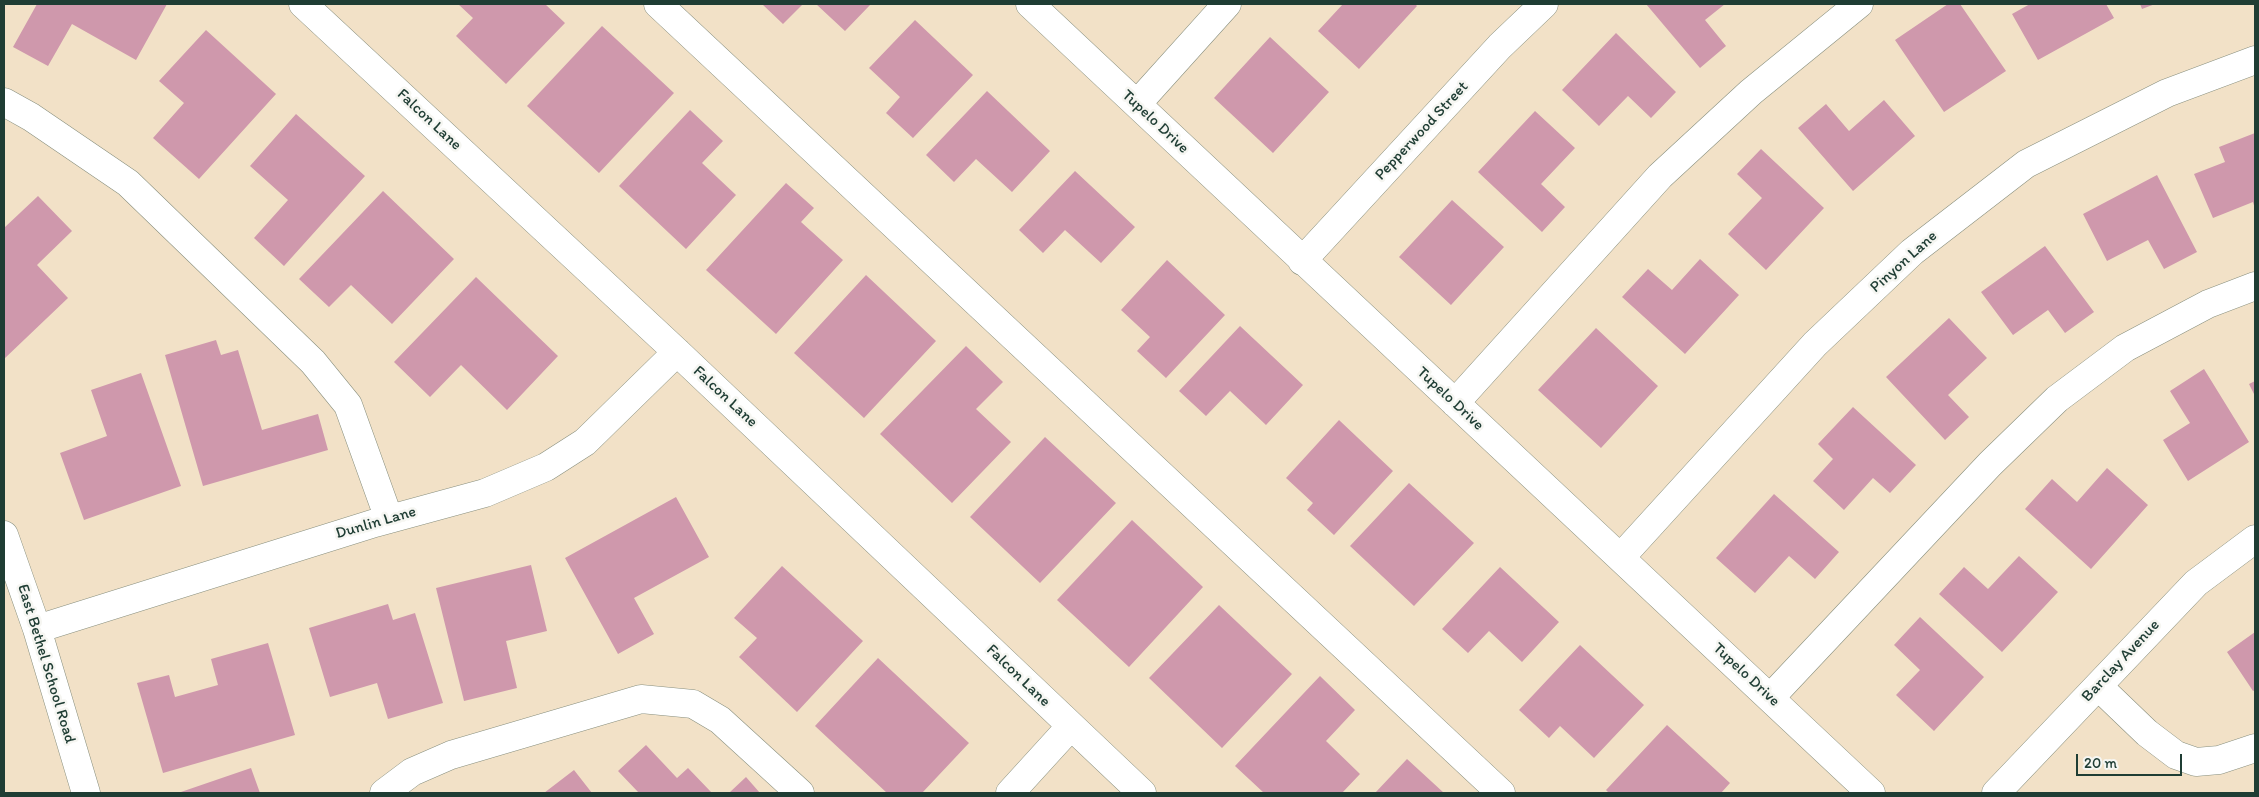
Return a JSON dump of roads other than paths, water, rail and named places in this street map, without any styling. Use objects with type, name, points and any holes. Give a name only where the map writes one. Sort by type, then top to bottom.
[{"type":"street","name":"Falcon Lane","points":[[304,4],[677,352],[1142,793]]},
{"type":"street","points":[[658,4],[1501,793]]},
{"type":"street","name":"Tupelo Drive","points":[[1030,4],[1871,793]]},
{"type":"street","points":[[1137,104],[1227,4]]},
{"type":"street","name":"Pepperwood Street","points":[[1302,261],[1500,46],[1544,4]]},
{"type":"street","points":[[1455,403],[1660,176],[1751,92],[1859,4]]},
{"type":"street","name":"Pinyon Lane","points":[[1621,557],[1815,344],[1912,252],[2026,164],[2167,92],[2255,60]]},
{"type":"street","points":[[4,102],[31,117],[128,183],[313,362],[348,404],[388,519]]},
{"type":"street","points":[[1770,698],[1983,472],[2057,399],[2126,348],[2208,304],[2255,286]]},
{"type":"street","name":"Dunlin Lane","points":[[37,629],[388,519],[485,493],[546,466],[585,442],[677,352]]},
{"type":"street","name":"East Bethel School Road","points":[[4,535],[37,629],[86,793]]},
{"type":"street","name":"Barclay Avenue","points":[[1996,793],[2196,583],[2255,539]]},
{"type":"street","points":[[2098,686],[2147,733],[2176,755],[2196,762],[2218,760],[2255,748]]},
{"type":"street","points":[[384,793],[412,772],[451,755],[641,699],[693,704],[720,720],[800,793]]},
{"type":"street","points":[[1010,793],[1072,726]]}]
